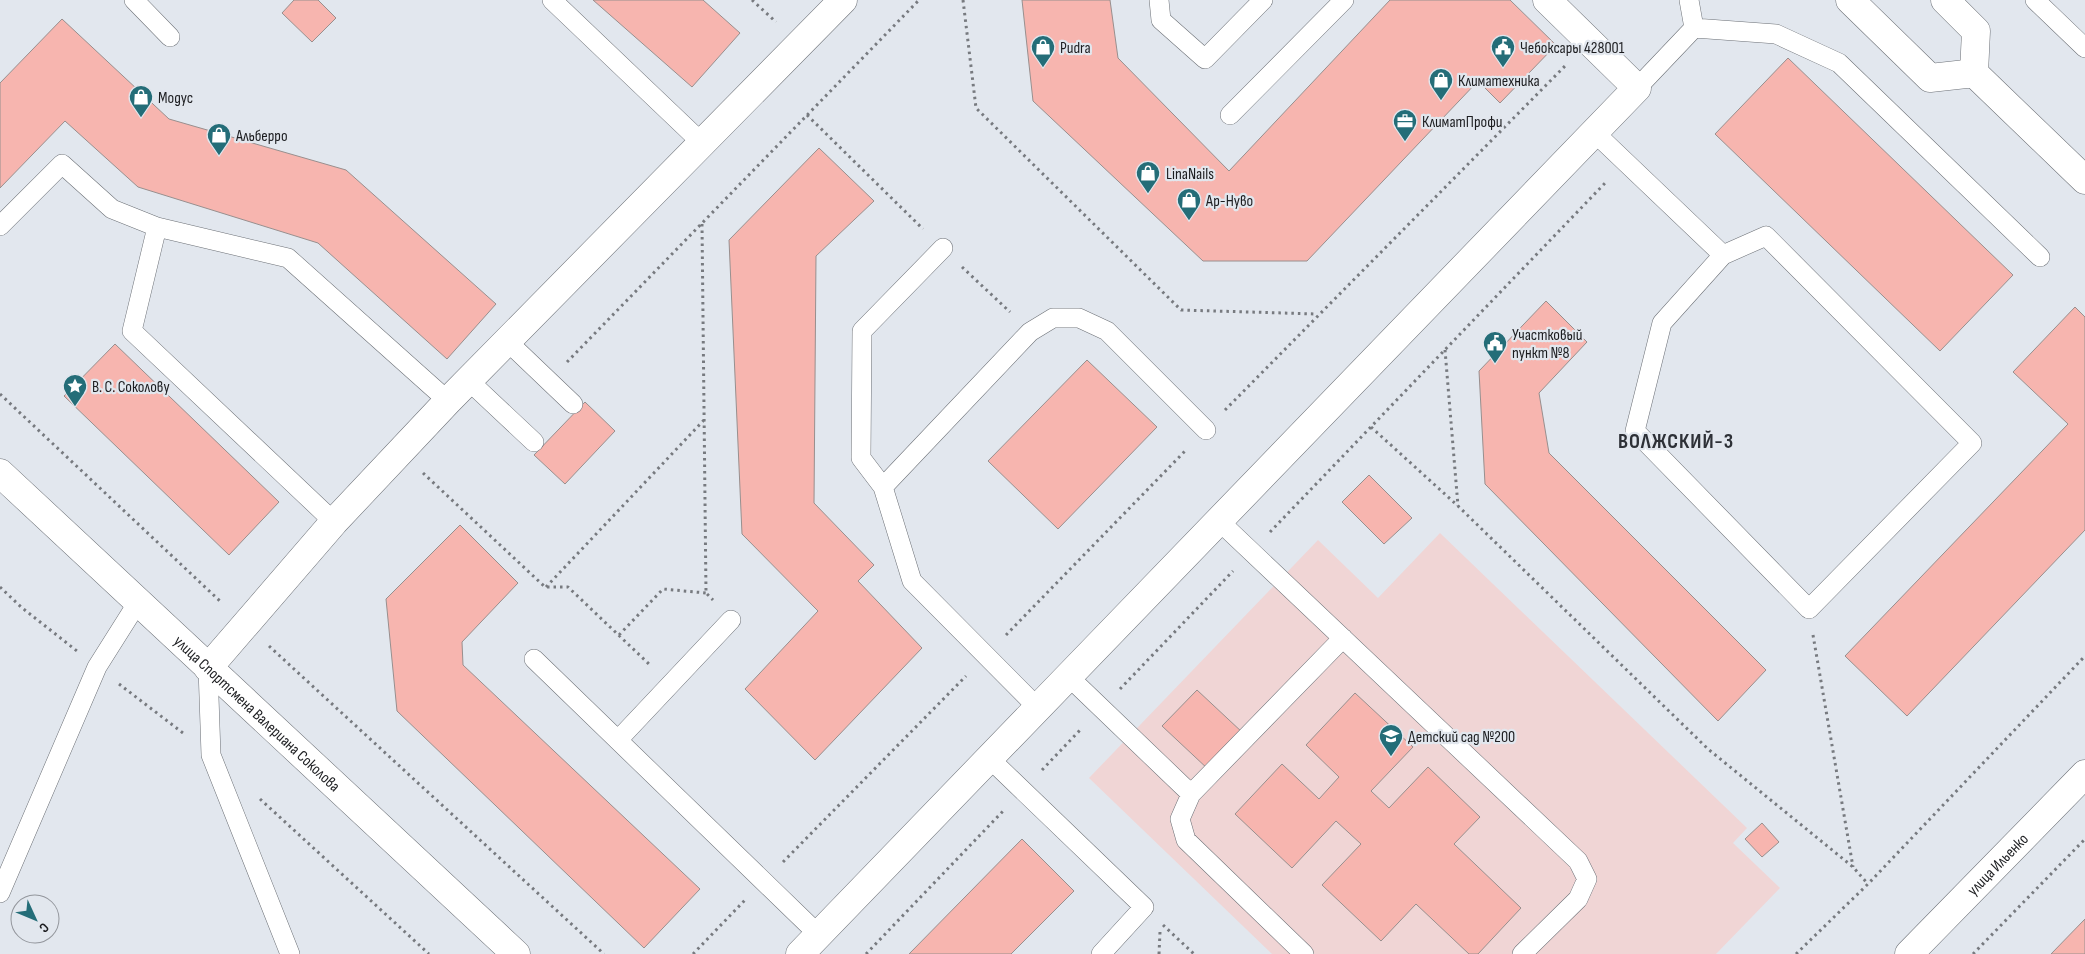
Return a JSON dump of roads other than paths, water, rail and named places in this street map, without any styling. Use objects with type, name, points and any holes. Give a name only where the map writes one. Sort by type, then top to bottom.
[{"type":"street","points":[[208,668],[334,522],[448,401],[843,0]]},
{"type":"street","points":[[800,954],[1636,88],[1547,0]]},
{"type":"street","points":[[1850,0],[1930,78],[1975,73]]},
{"type":"street","points":[[1945,0],[1976,31],[1975,73],[2085,180]]},
{"type":"street","name":"улица Спортсмена Валериана Соколова","points":[[0,473],[516,954]]},
{"type":"street","name":"улица Ильенко","points":[[1909,954],[2082,783]]},
{"type":"lane","points":[[134,0],[170,37]]},
{"type":"lane","points":[[552,0],[702,143]]},
{"type":"lane","points":[[1158,0],[1161,20],[1205,59],[1263,0]]},
{"type":"lane","points":[[1230,115],[1344,0]]},
{"type":"lane","points":[[1689,0],[1694,28]]},
{"type":"lane","points":[[2035,0],[2085,48]]},
{"type":"lane","points":[[1636,88],[1694,28]]},
{"type":"lane","points":[[1694,28],[1776,34],[1840,62],[2040,257]]},
{"type":"lane","points":[[1594,132],[1723,255]]},
{"type":"lane","points":[[0,226],[62,164],[112,209],[157,228],[288,258],[448,401]]},
{"type":"lane","points":[[157,228],[132,331],[334,522]]},
{"type":"lane","points":[[1766,236],[1972,443],[1809,609],[1635,431],[1662,323],[1723,255],[1766,236]]},
{"type":"lane","points":[[942,248],[862,331],[861,458],[883,487],[912,580],[1038,708]]},
{"type":"lane","points":[[883,487],[1030,332],[1054,318],[1079,318],[1107,331],[1206,430]]},
{"type":"lane","points":[[507,341],[573,404]]},
{"type":"lane","points":[[468,381],[534,442]]},
{"type":"lane","points":[[1218,520],[1578,862],[1587,879],[1578,899],[1522,954]]},
{"type":"lane","points":[[0,894],[97,667],[138,602]]},
{"type":"lane","points":[[618,740],[731,620]]},
{"type":"lane","points":[[1304,954],[1186,840],[1180,819],[1192,794],[1343,638]]},
{"type":"lane","points":[[534,659],[819,935]]},
{"type":"lane","points":[[208,668],[211,755],[290,954]]},
{"type":"lane","points":[[1068,676],[1192,794]]},
{"type":"lane","points":[[989,758],[1144,908],[1101,954]]},
{"type":"place","name":"Pudra","points":[[1043,68]]},
{"type":"place","name":"Чебоксары 428001","points":[[1503,68]]},
{"type":"place","name":"Климатехника","points":[[1441,101]]},
{"type":"place","name":"Модус","points":[[141,118]]},
{"type":"place","name":"КлиматПрофи","points":[[1405,142]]},
{"type":"place","name":"Альберро","points":[[219,156]]},
{"type":"place","name":"LinaNails","points":[[1148,194]]},
{"type":"place","name":"Ар-Нуво","points":[[1189,221]]},
{"type":"place","name":"Участковый пункт №8","points":[[1495,364]]},
{"type":"place","name":"В. С. Соколову","points":[[75,407]]},
{"type":"place","name":"Детский сад №200","points":[[1391,757]]},
{"type":"district","name":"ВОЛЖСКИЙ-3","points":[[1676,441]]}]
